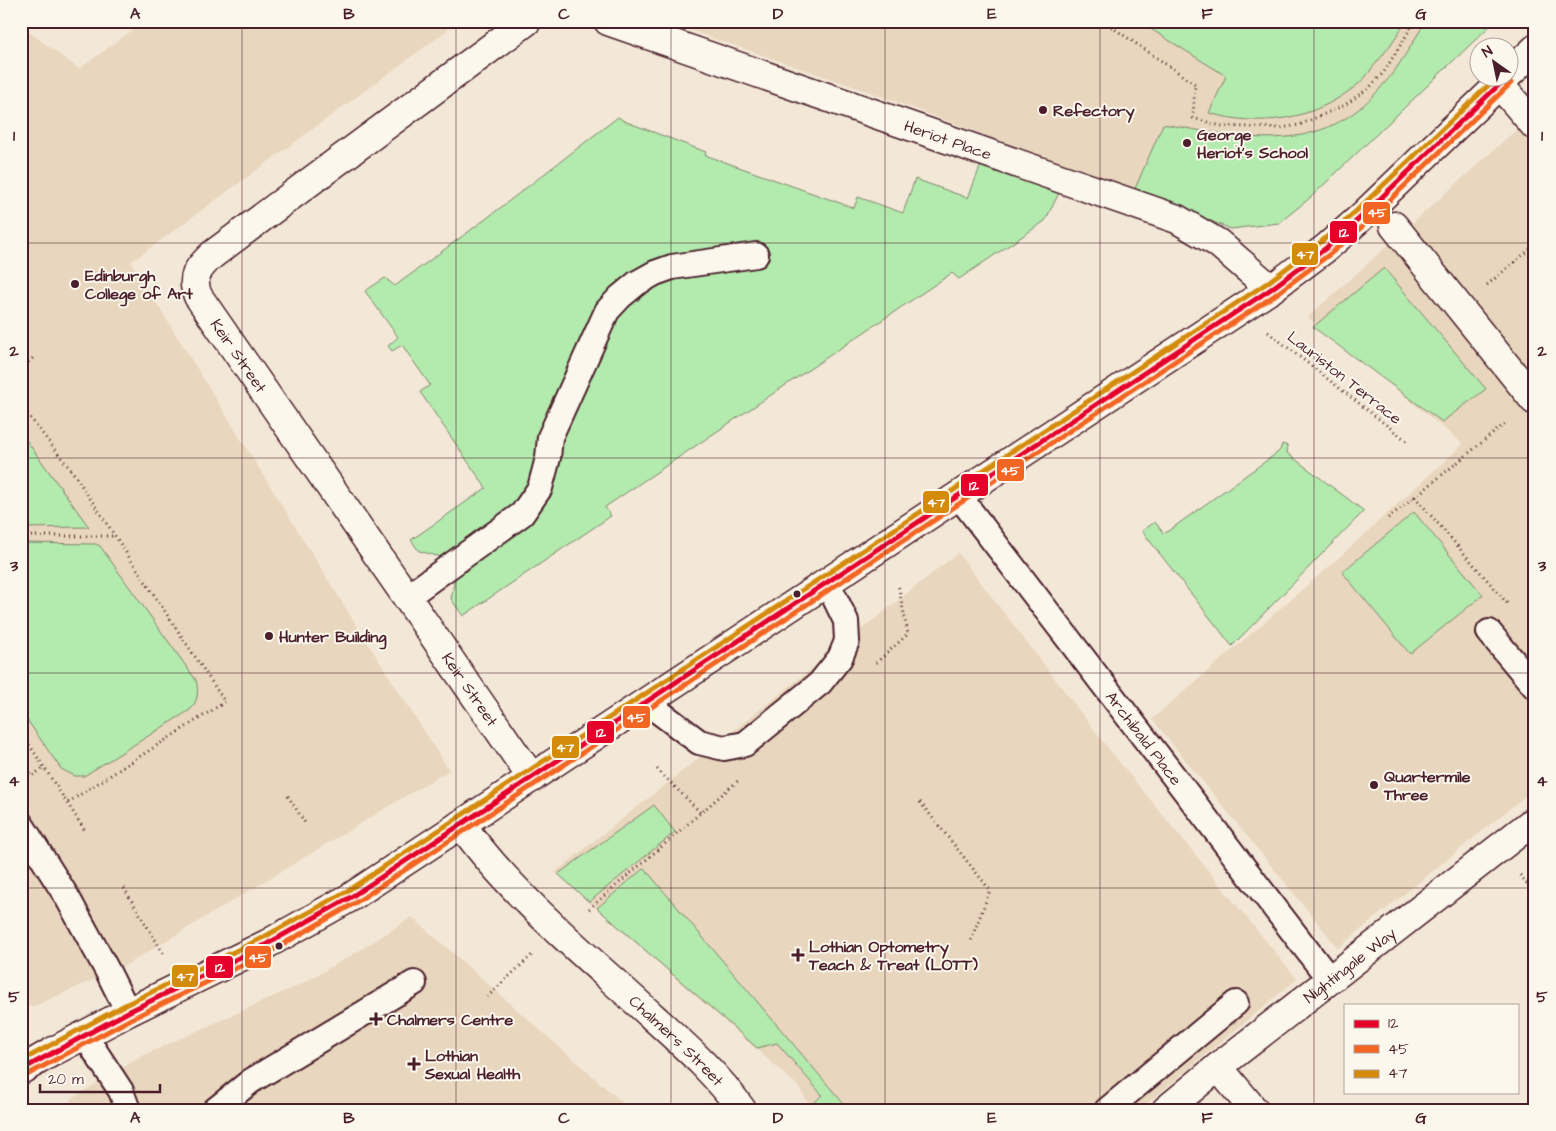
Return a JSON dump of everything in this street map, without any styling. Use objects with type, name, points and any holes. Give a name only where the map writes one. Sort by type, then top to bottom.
[{"type":"street","name":"Keir Street","points":[[527,21],[212,255],[200,267],[195,277],[195,289],[198,296],[532,778]]},
{"type":"street","name":"Heriot Place","points":[[608,21],[663,30],[1177,218],[1218,243],[1271,289]]},
{"type":"street","points":[[1518,66],[1535,49]]},
{"type":"street","points":[[21,1070],[128,1012],[267,944],[351,897],[1271,289],[1326,248],[1359,219],[1496,88]]},
{"type":"street","points":[[1511,88],[1535,126]]},
{"type":"street","points":[[1394,226],[1534,400]]},
{"type":"street","name":"Nightingale Way","points":[[1166,1110],[1218,1067],[1535,820]]},
{"type":"street","name":"Chalmers Street","points":[[461,824],[500,874],[558,930],[709,1068],[742,1110]]},
{"type":"street","points":[[1218,1067],[1254,1110]]},
{"type":"lane","points":[[406,597],[522,514],[532,501],[540,488],[544,476],[550,437],[607,311],[620,297],[649,276],[672,267],[756,255]]},
{"type":"lane","name":"Archibald Place","points":[[958,495],[1330,980]]},
{"type":"lane","points":[[646,702],[699,742],[724,748],[745,744],[820,683],[840,658],[847,641],[846,622],[827,582]]},
{"type":"lane","points":[[1488,632],[1535,686]]},
{"type":"lane","points":[[21,824],[67,897],[128,1012]]},
{"type":"lane","points":[[215,1110],[251,1081],[414,983]]},
{"type":"lane","points":[[1107,1110],[1236,1003]]},
{"type":"lane","points":[[85,1036],[121,1091],[128,1110]]},
{"type":"path","points":[[1103,21],[1195,84],[1192,118],[1221,126],[1281,128],[1299,125],[1345,105],[1359,95],[1384,72],[1415,21]]},
{"type":"path","points":[[1460,308],[1535,245]]},
{"type":"path","name":"Lauriston Terrace","points":[[1267,332],[1408,442]]},
{"type":"path","points":[[21,369],[35,356]]},
{"type":"path","points":[[1388,518],[1534,400]]},
{"type":"path","points":[[21,406],[74,474],[225,702],[67,803]]},
{"type":"path","points":[[1415,496],[1496,590]]},
{"type":"path","points":[[21,536],[115,536]]},
{"type":"path","points":[[21,732],[86,832]]},
{"type":"path","points":[[21,762],[30,776],[44,768]]},
{"type":"path","points":[[657,769],[701,813]]},
{"type":"path","points":[[589,909],[745,776]]},
{"type":"path","points":[[288,796],[305,823]]},
{"type":"path","points":[[920,802],[990,890],[970,943]]},
{"type":"path","points":[[124,888],[182,985]]},
{"type":"path","points":[[487,997],[558,930]]},
{"type":"shaded area","points":[[145,21],[456,21],[444,33],[131,262],[360,631],[449,770],[128,964],[35,1006],[24,1006],[21,1004],[21,26],[79,69]]},
{"type":"shaded area","name":"George Heriot's School","points":[[663,21],[1495,21],[1477,38],[1468,38],[1468,47],[1310,198],[1279,223],[1231,229],[878,95]]},
{"type":"shaded area","points":[[1517,129],[1535,151],[1535,788],[1338,948],[1152,719],[1332,564],[1463,444],[1308,317]]},
{"type":"shaded area","points":[[958,553],[1112,753],[1297,979],[1139,1110],[812,1110],[798,1086],[555,872]]},
{"type":"shaded area","name":"Chalmers Centre","points":[[412,917],[631,1110],[79,1110],[69,1100],[144,1055],[303,983]]},
{"type":"green space","points":[[1138,21],[1406,21],[1365,77],[1340,97],[1305,113],[1286,118],[1248,120],[1209,113],[1226,76]]},
{"type":"green space","points":[[1426,21],[1495,21],[1477,38],[1468,38],[1468,47],[1310,198],[1279,223],[1231,229],[1134,191],[1163,124],[1253,137],[1281,138],[1308,134],[1334,124],[1359,108],[1383,85]]},
{"type":"green space","points":[[618,117],[706,152],[705,155],[854,208],[858,197],[903,213],[915,179],[968,198],[982,162],[1060,191],[1045,221],[959,279],[952,273],[605,507],[611,516],[463,616],[451,599],[455,578],[441,557],[419,551],[411,540],[486,488],[420,392],[430,385],[402,345],[392,351],[388,346],[398,337],[365,291],[385,278],[395,286]]},
{"type":"green space","points":[[1384,268],[1486,389],[1442,422],[1313,327]]},
{"type":"green space","points":[[21,433],[89,527],[21,528]]},
{"type":"green space","points":[[1282,444],[1288,446],[1287,453],[1364,511],[1232,646],[1142,531],[1155,522],[1164,534],[1277,453]]},
{"type":"green space","points":[[1414,512],[1483,595],[1410,654],[1342,572]]},
{"type":"green space","points":[[21,543],[96,544],[100,546],[196,680],[197,696],[190,710],[84,776],[75,776],[61,769],[21,711]]},
{"type":"green space","points":[[654,805],[675,832],[589,902],[558,874]]},
{"type":"green space","points":[[644,868],[849,1110],[819,1110],[814,1103],[822,1095],[777,1043],[757,1048],[597,908]]},
{"type":"transit line","name":"47","points":[[21,1061],[125,1005],[264,937],[347,891],[1267,283],[1321,242],[1354,213],[1485,88]]},
{"type":"transit line","name":"12","points":[[21,1070],[128,1012],[267,944],[351,897],[1271,289],[1326,248],[1359,219],[1496,88]]},
{"type":"transit line","name":"45","points":[[25,1076],[131,1019],[271,951],[355,903],[1275,295],[1330,254],[1364,225],[1506,88]]},
{"type":"place","name":"Refectory","points":[[1043,110]]},
{"type":"place","name":"George Heriot's School","points":[[1187,143]]},
{"type":"place","name":"Edinburgh College of Art","points":[[75,284]]},
{"type":"place","name":"Hunter Building","points":[[269,636]]},
{"type":"place","name":"Quartermile Three","points":[[1374,785]]},
{"type":"place","name":"Lothian Optometry Teach & Treat (LOTT)","points":[[798,955]]},
{"type":"place","name":"Chalmers Centre","points":[[376,1019]]},
{"type":"place","name":"Lothian Sexual Health","points":[[414,1064]]}]
